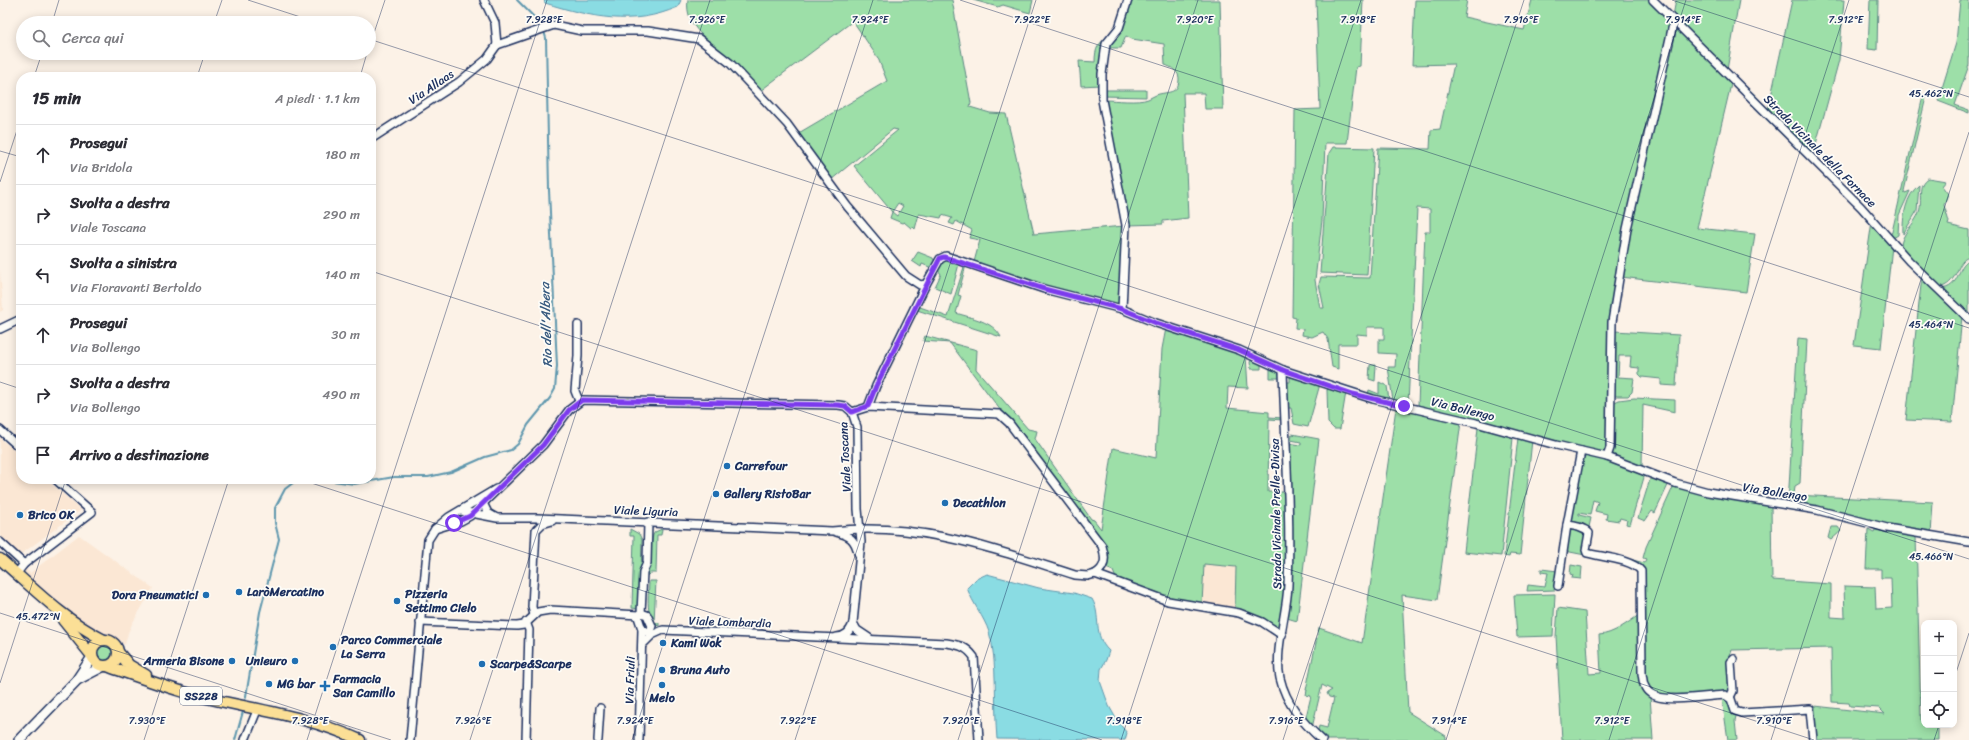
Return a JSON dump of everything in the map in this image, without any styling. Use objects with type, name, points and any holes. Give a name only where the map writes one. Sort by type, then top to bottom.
[{"type":"main road","points":[[0,559],[51,605],[86,631],[113,643],[118,652],[115,662],[106,666],[97,664],[51,605]]},
{"type":"main road","points":[[92,656],[95,644],[104,640]]},
{"type":"main road","name":"SS228","points":[[118,652],[129,665],[164,685]]},
{"type":"main road","name":"SS228","points":[[106,666],[190,694],[254,707],[318,723],[360,740]]},
{"type":"street","points":[[484,0],[495,23],[497,45],[554,25],[582,31],[648,31],[699,39],[730,63],[787,124],[847,206],[906,276],[920,285],[928,282]]},
{"type":"street","points":[[1122,309],[1126,225],[1102,100],[1102,74],[1106,44],[1119,28],[1128,0]]},
{"type":"street","name":"Strada Vicinale della Fornace","points":[[1653,0],[1861,207],[1914,266],[1969,319]]},
{"type":"street","points":[[1607,457],[1610,448],[1612,322],[1627,229],[1674,20]]},
{"type":"street","name":"Via Allaas","points":[[376,136],[459,82],[487,59],[497,45]]},
{"type":"street","name":"Via Bollengo","points":[[868,406],[940,258],[946,256],[1044,289],[1122,309],[1156,323],[1239,350],[1283,370],[1373,399],[1481,424],[1607,457],[1666,480],[1725,496],[1817,510],[1887,528],[1969,542]]},
{"type":"street","points":[[0,329],[16,321]]},
{"type":"street","points":[[435,529],[461,521],[472,514],[496,489],[543,445],[569,410],[581,401],[575,391],[578,356],[578,325]]},
{"type":"street","name":"Strada Vicinale Prelle-Divisa","points":[[1283,370],[1289,545],[1288,597],[1282,635],[1280,677],[1288,701],[1299,716],[1322,740]]},
{"type":"street","name":"Viale Toscana","points":[[581,401],[845,406],[852,412],[857,426],[860,528],[854,623]]},
{"type":"street","points":[[832,531],[860,528],[901,530],[950,537],[1074,575],[1088,576],[1095,574],[1101,570],[1105,561],[1102,546],[1009,423],[999,414],[868,406],[852,412]]},
{"type":"street","points":[[0,430],[16,444]]},
{"type":"street","points":[[1558,586],[1567,525],[1581,451]]},
{"type":"street","points":[[16,573],[24,564],[92,512],[61,484]]},
{"type":"street","points":[[410,740],[428,540],[438,525],[496,489]]},
{"type":"street","points":[[483,503],[488,513],[497,518]]},
{"type":"street","name":"Viale Liguria","points":[[461,511],[497,518],[648,522],[832,531]]},
{"type":"street","points":[[534,615],[532,607],[536,535],[539,526],[558,519]]},
{"type":"street","points":[[648,522],[647,563],[643,572],[640,614],[638,619],[649,631]]},
{"type":"street","points":[[1567,525],[1584,528],[1589,533],[1586,550],[1587,553],[1630,564],[1637,567],[1641,571],[1642,673],[1644,686],[1649,692],[1662,698],[1725,695],[1730,697]]},
{"type":"street","points":[[832,531],[851,538],[854,541],[859,557]]},
{"type":"street","points":[[0,542],[24,564]]},
{"type":"street","points":[[1095,574],[1168,601],[1240,612],[1262,622],[1282,635]]},
{"type":"street","points":[[420,622],[517,626],[526,622],[534,615],[550,610],[640,614],[647,615],[652,626],[646,640],[642,645]]},
{"type":"street","points":[[526,622],[529,630],[526,740]]},
{"type":"street","points":[[837,637],[844,636],[849,632],[854,623]]},
{"type":"street","points":[[854,623],[857,630],[872,639]]},
{"type":"street","name":"Viale Lombardia","points":[[649,631],[663,630],[837,637],[961,645],[969,650],[974,657],[976,665],[979,740]]},
{"type":"street","name":"Via Friuli","points":[[639,740],[642,645],[649,631]]},
{"type":"street","points":[[19,740],[76,681],[92,656]]},
{"type":"street","points":[[1734,659],[1731,662],[1733,691],[1730,697],[1735,711],[1742,713],[1810,709],[1813,740]]},
{"type":"street","points":[[76,681],[106,666]]},
{"type":"street","points":[[245,740],[254,707]]},
{"type":"street","points":[[598,740],[600,708]]},
{"type":"shaded area","points":[[0,270],[3,310],[0,312]]},
{"type":"shaded area","points":[[0,438],[16,452],[16,484],[52,484],[81,510],[20,555],[0,537]]},
{"type":"shaded area","points":[[79,535],[153,588],[132,624],[125,645],[113,637],[101,635],[85,628],[23,573],[26,569],[30,573]]},
{"type":"shaded area","points":[[1204,564],[1236,567],[1235,608],[1202,604]]},
{"type":"green space","points":[[688,0],[952,0],[971,103],[970,107],[990,113],[1006,114],[1034,234],[1124,226],[1120,303],[1118,305],[1069,294],[974,262],[980,240],[969,238],[972,230],[956,221],[954,225],[949,223],[952,218],[942,215],[941,218],[919,214],[915,229],[913,227],[911,228],[904,222],[902,223],[890,218],[892,212],[854,166],[898,130],[893,129],[831,180],[797,134],[887,81],[878,58],[853,21],[760,91],[732,62],[700,33],[694,26],[688,10]],"holes":[[[898,203],[903,206],[897,216],[892,212]]]},
{"type":"green space","points":[[973,0],[1033,0],[1030,13],[1003,5],[998,7]]},
{"type":"green space","points":[[1130,0],[1220,0],[1223,109],[1205,109],[1204,93],[1183,93],[1188,218],[1163,221],[1163,224],[1128,225],[1104,100],[1133,101],[1149,99],[1156,95],[1171,92],[1177,88],[1178,85],[1179,77],[1177,72],[1165,65],[1164,44],[1132,39],[1126,36],[1121,48],[1106,48]]},
{"type":"green space","points":[[1316,0],[1363,0],[1360,66],[1356,67],[1347,143],[1325,143],[1322,220],[1315,280],[1320,308],[1324,308],[1319,284],[1321,277],[1370,278],[1378,148],[1430,149],[1431,130],[1440,129],[1454,64],[1412,65],[1415,0],[1467,0],[1464,17],[1524,30],[1532,0],[1651,0],[1672,20],[1610,321],[1608,446],[1606,452],[1589,450],[1418,405],[1425,232],[1430,232],[1430,209],[1417,208],[1408,405],[1393,401],[1388,367],[1395,367],[1396,354],[1379,353],[1379,339],[1384,339],[1384,327],[1367,327],[1367,335],[1357,334],[1357,344],[1338,344],[1338,369],[1332,367],[1328,339],[1323,332],[1312,337],[1302,335],[1303,329],[1295,328],[1296,318],[1292,317],[1295,110],[1320,109]]},
{"type":"green space","points":[[1676,0],[1739,0],[1727,70],[1673,16]]},
{"type":"green space","points":[[1792,0],[1844,0],[1839,60],[1813,155],[1768,110]]},
{"type":"green space","points":[[1870,0],[1878,0],[1877,50],[1868,49]]},
{"type":"green space","points":[[1960,0],[1969,0],[1969,65],[1955,105],[1969,110],[1969,113],[1938,101],[1956,43]]},
{"type":"green space","points":[[1675,26],[1732,80],[1697,228],[1755,234],[1746,292],[1621,277],[1630,221]]},
{"type":"green space","points":[[1111,36],[1100,85],[1081,86],[1079,61],[1095,62],[1098,46]]},
{"type":"green space","points":[[1103,90],[1146,90],[1146,97],[1103,96]]},
{"type":"green space","points":[[1923,96],[1926,97],[1904,191],[1905,193],[1910,191],[1899,215],[1898,235],[1893,238],[1890,235],[1892,232]]},
{"type":"green space","points":[[1333,147],[1374,148],[1367,275],[1320,273],[1329,153]]},
{"type":"green space","points":[[1928,178],[1946,181],[1942,186],[1948,194],[1944,205],[1949,222],[1948,225],[1969,230],[1969,257],[1962,263],[1952,280],[1942,287],[1901,248],[1901,243],[1905,234],[1919,212],[1922,184]]},
{"type":"green space","points":[[1919,185],[1917,211],[1903,234],[1903,221],[1906,207],[1911,195]]},
{"type":"green space","points":[[1872,221],[1892,246],[1881,348],[1854,345]]},
{"type":"green space","points":[[918,252],[935,260],[932,268],[922,264],[921,267],[912,261]]},
{"type":"green space","points":[[947,259],[959,264],[951,294],[935,287],[941,274],[938,270],[941,263]]},
{"type":"green space","points":[[1969,260],[1969,316],[1940,289],[1947,288],[1952,285],[1962,267]]},
{"type":"green space","points":[[966,265],[958,295],[961,296],[956,313],[981,321],[993,327],[1001,337],[917,310],[918,304],[920,307],[948,317],[964,267]]},
{"type":"green space","points":[[1922,276],[1962,316],[1952,422],[1906,420]]},
{"type":"green space","points":[[1166,328],[1246,355],[1248,388],[1228,387],[1227,408],[1269,412],[1269,417],[1283,418],[1283,420],[1269,419],[1268,492],[1286,492],[1287,570],[1279,630],[1257,616],[1235,608],[1236,567],[1204,564],[1202,604],[1171,599],[1117,581],[1113,571],[1106,568],[1109,555],[1104,542],[1010,419],[1001,411],[950,343],[923,341],[925,336],[977,350],[976,369],[1028,429],[1037,431],[1035,439],[1091,519],[1094,520],[1101,529],[1113,448],[1156,458],[1162,349]]},
{"type":"green space","points":[[1615,331],[1679,335],[1676,386],[1661,385],[1661,379],[1642,377],[1639,374],[1639,368],[1630,367],[1631,356],[1619,356],[1618,377],[1634,378],[1632,392],[1628,396],[1612,396]]},
{"type":"green space","points":[[1798,338],[1807,339],[1800,483],[1795,486],[1794,495],[1933,502],[1931,535],[1788,503]]},
{"type":"green space","points":[[1253,358],[1261,361],[1261,369],[1251,369],[1250,362]]},
{"type":"green space","points":[[1370,365],[1376,365],[1375,381],[1369,379]]},
{"type":"green space","points":[[1270,366],[1278,370],[1281,378],[1270,378]]},
{"type":"green space","points":[[1287,374],[1320,384],[1308,427],[1294,424],[1291,408],[1288,408],[1287,411],[1285,382],[1290,382],[1290,377]]},
{"type":"green space","points":[[1379,382],[1387,386],[1389,400],[1368,395],[1369,390],[1379,394]]},
{"type":"green space","points":[[1329,386],[1346,392],[1340,429],[1334,429],[1328,423],[1327,390]]},
{"type":"green space","points":[[1634,398],[1675,400],[1675,412],[1643,405],[1642,468],[1611,454],[1613,403],[1619,400]]},
{"type":"green space","points":[[1396,408],[1461,422],[1437,600],[1402,595],[1408,712],[1446,736],[1446,740],[1326,740],[1318,730],[1319,726],[1327,728],[1334,698],[1329,697],[1327,693],[1332,690],[1322,685],[1312,728],[1305,721],[1311,696],[1306,695],[1306,690],[1319,628],[1362,643]]},
{"type":"green space","points":[[1479,426],[1512,434],[1513,438],[1501,556],[1464,552]]},
{"type":"green space","points":[[1292,434],[1319,439],[1297,621],[1287,618],[1288,443],[1301,445],[1301,442],[1291,440]]},
{"type":"green space","points":[[1518,438],[1532,440],[1520,555],[1510,554],[1509,557],[1504,556]]},
{"type":"green space","points":[[1583,456],[1605,458],[1645,474],[1630,525],[1626,524],[1627,520],[1620,518],[1619,521],[1606,519],[1607,514],[1595,511],[1598,502],[1593,500],[1590,515],[1579,513],[1579,515],[1591,518],[1589,527],[1571,522],[1570,519]]},
{"type":"green space","points":[[1651,476],[1669,483],[1655,513],[1652,511],[1645,521],[1638,518]]},
{"type":"green space","points":[[1674,485],[1771,505],[1772,580],[1831,584],[1831,617],[1845,618],[1844,586],[1875,587],[1876,609],[1892,608],[1891,578],[1881,578],[1881,569],[1866,569],[1868,529],[1874,532],[1875,530],[1889,533],[1889,531],[1916,536],[1921,728],[1938,728],[1938,740],[1815,740],[1815,706],[1885,714],[1879,708],[1850,706],[1849,703],[1832,702],[1831,648],[1732,650],[1729,659],[1730,693],[1660,697],[1645,685],[1643,573],[1632,563],[1633,560],[1644,563],[1646,559],[1643,558],[1646,547]]},
{"type":"green space","points":[[1831,527],[1838,527],[1841,531],[1831,540],[1828,538]]},
{"type":"green space","points":[[630,529],[639,534],[642,540],[640,609],[632,608],[634,536],[630,536]]},
{"type":"green space","points":[[662,529],[661,535],[657,535],[656,573],[650,573],[646,577],[653,535],[655,532]]},
{"type":"green space","points":[[1570,529],[1587,532],[1585,555],[1565,551],[1568,532]]},
{"type":"green space","points":[[1571,565],[1582,567],[1581,579],[1572,578],[1573,575],[1570,574]]},
{"type":"green space","points":[[1541,569],[1558,571],[1555,590],[1527,591],[1528,585],[1545,587],[1548,573],[1541,572]]},
{"type":"green space","points":[[649,581],[656,581],[654,622],[659,623],[659,626],[654,623],[649,613]]},
{"type":"green space","points":[[1555,594],[1553,636],[1517,637],[1514,595]]},
{"type":"green space","points":[[1558,608],[1585,612],[1589,674],[1601,673],[1599,635],[1610,633],[1639,615],[1639,677],[1650,696],[1653,740],[1562,740],[1556,636]]},
{"type":"green space","points":[[105,644],[111,647],[114,653],[111,659],[105,662],[99,659],[96,653],[99,647]]},
{"type":"green space","points":[[1722,698],[1728,699],[1732,711],[1736,716],[1735,721],[1737,740],[1728,740]]},
{"type":"water","points":[[544,0],[681,0],[678,7],[661,13],[644,17],[612,18],[595,16],[545,3]]},
{"type":"water","points":[[987,574],[1039,588],[1074,593],[1092,599],[1095,605],[1101,639],[1109,651],[1101,669],[1100,681],[1109,706],[1118,722],[1127,733],[1125,740],[997,739],[995,670],[992,643],[987,626],[967,588],[976,579]]},
{"type":"waterway","name":"Rio dell'Albera","points":[[376,480],[394,477],[428,477],[451,472],[485,457],[511,450],[518,444],[528,425],[550,398],[555,389],[557,366],[549,190],[546,38],[542,25],[517,0]]},
{"type":"waterway","name":"Rio dell'Albera","points":[[245,702],[260,612],[279,539],[275,523],[275,508],[285,489],[292,484]]},
{"type":"waterway","name":"Rio dell'Albera","points":[[235,740],[244,708]]},
{"type":"place","name":"Carrefour","points":[[727,466]]},
{"type":"place","name":"Gallery RistoBar","points":[[716,494]]},
{"type":"place","name":"Decathlon","points":[[945,503]]},
{"type":"place","name":"Brico OK","points":[[20,515]]},
{"type":"place","name":"LaròMercatino","points":[[239,592]]},
{"type":"place","name":"Dora Pneumatici","points":[[206,595]]},
{"type":"place","name":"Pizzeria Settimo Cielo","points":[[397,601]]},
{"type":"place","name":"Kami Wok","points":[[663,643]]},
{"type":"place","name":"Parco Commerciale La Serra","points":[[333,647]]},
{"type":"place","name":"Armeria Bisone","points":[[232,661]]},
{"type":"place","name":"Unieuro","points":[[295,661]]},
{"type":"place","name":"Scarpe&Scarpe","points":[[482,664]]},
{"type":"place","name":"Bruna Auto","points":[[662,670]]},
{"type":"place","name":"MG bar","points":[[269,684]]},
{"type":"place","name":"Melo","points":[[662,685]]},
{"type":"place","name":"Farmacia San Camillo","points":[[325,686]]},
{"type":"route","points":[[454,523],[470,516],[496,489],[543,445],[574,404],[582,400],[838,405],[845,406],[852,412],[856,409],[868,406],[876,386],[926,284],[940,258],[946,256],[1044,289],[1109,307],[1122,309],[1156,323],[1239,350],[1283,370],[1326,383],[1353,394],[1404,406]]}]
